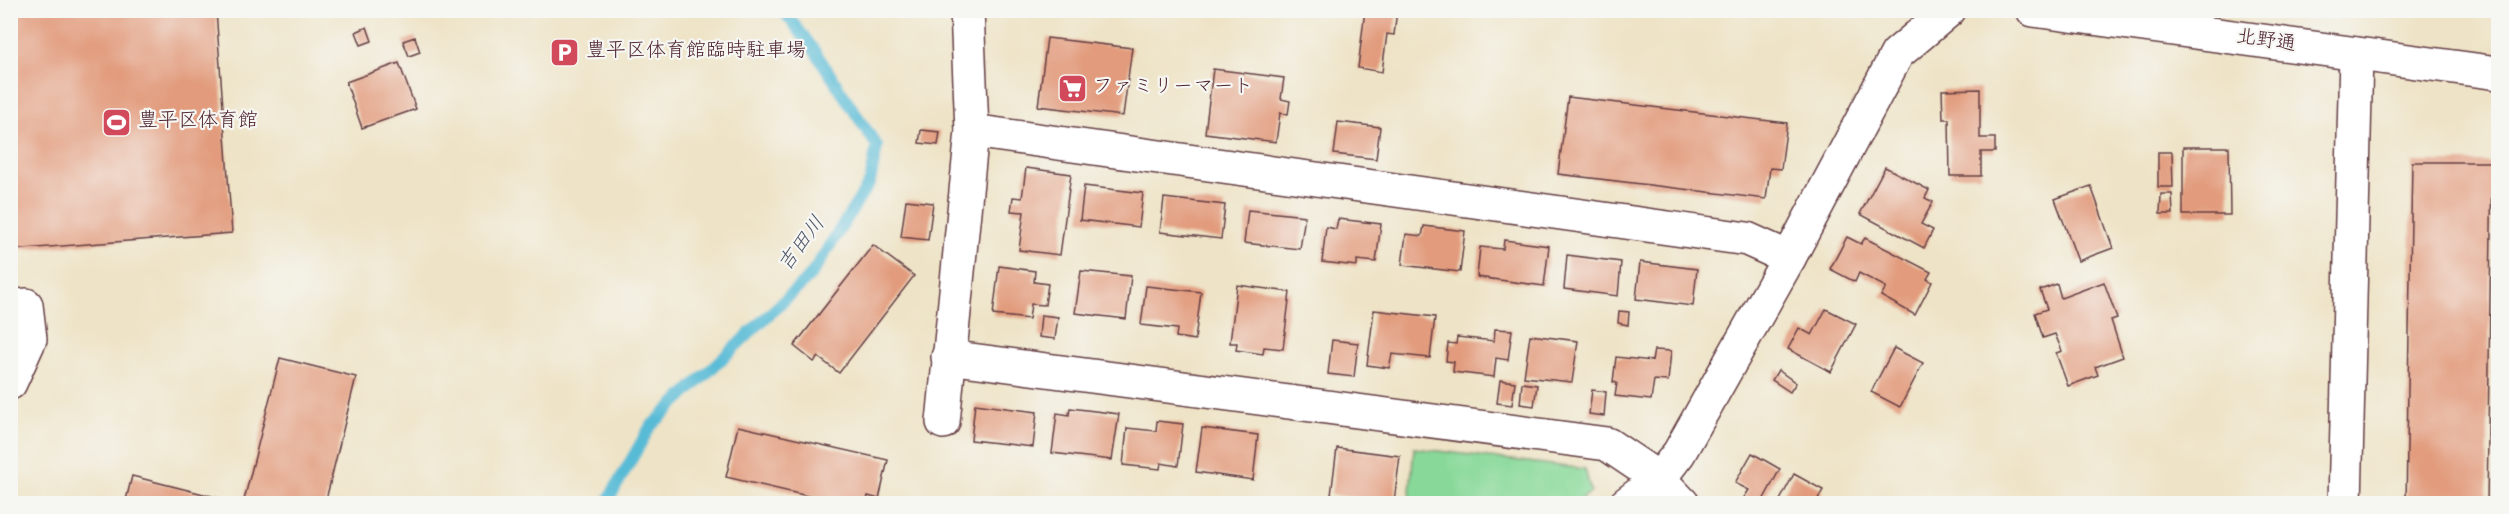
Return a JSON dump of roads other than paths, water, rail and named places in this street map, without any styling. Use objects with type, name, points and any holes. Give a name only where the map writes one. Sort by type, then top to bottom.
[{"type":"street","points":[[943,422],[972,131],[967,10]]},
{"type":"street","points":[[1626,504],[1659,479],[1679,453],[1789,258],[1897,54],[1949,10]]},
{"type":"street","name":"北野通","points":[[2033,10],[2499,73]]},
{"type":"street","points":[[2345,504],[2356,54]]},
{"type":"street","points":[[972,131],[1747,239],[1789,258]]},
{"type":"street","points":[[10,307],[26,305],[30,339],[10,383]]},
{"type":"street","points":[[948,357],[1607,444],[1659,479],[1683,504]]},
{"type":"waterway","name":"吉田川","points":[[606,504],[650,427],[811,275],[870,182],[877,146],[814,50],[783,10]]},
{"type":"place","name":"豊平区体育館臨時駐車場","points":[[565,52]]},
{"type":"place","name":"ファミリーマート","points":[[1072,88]]},
{"type":"place","name":"豊平区体育館","points":[[117,122]]}]
